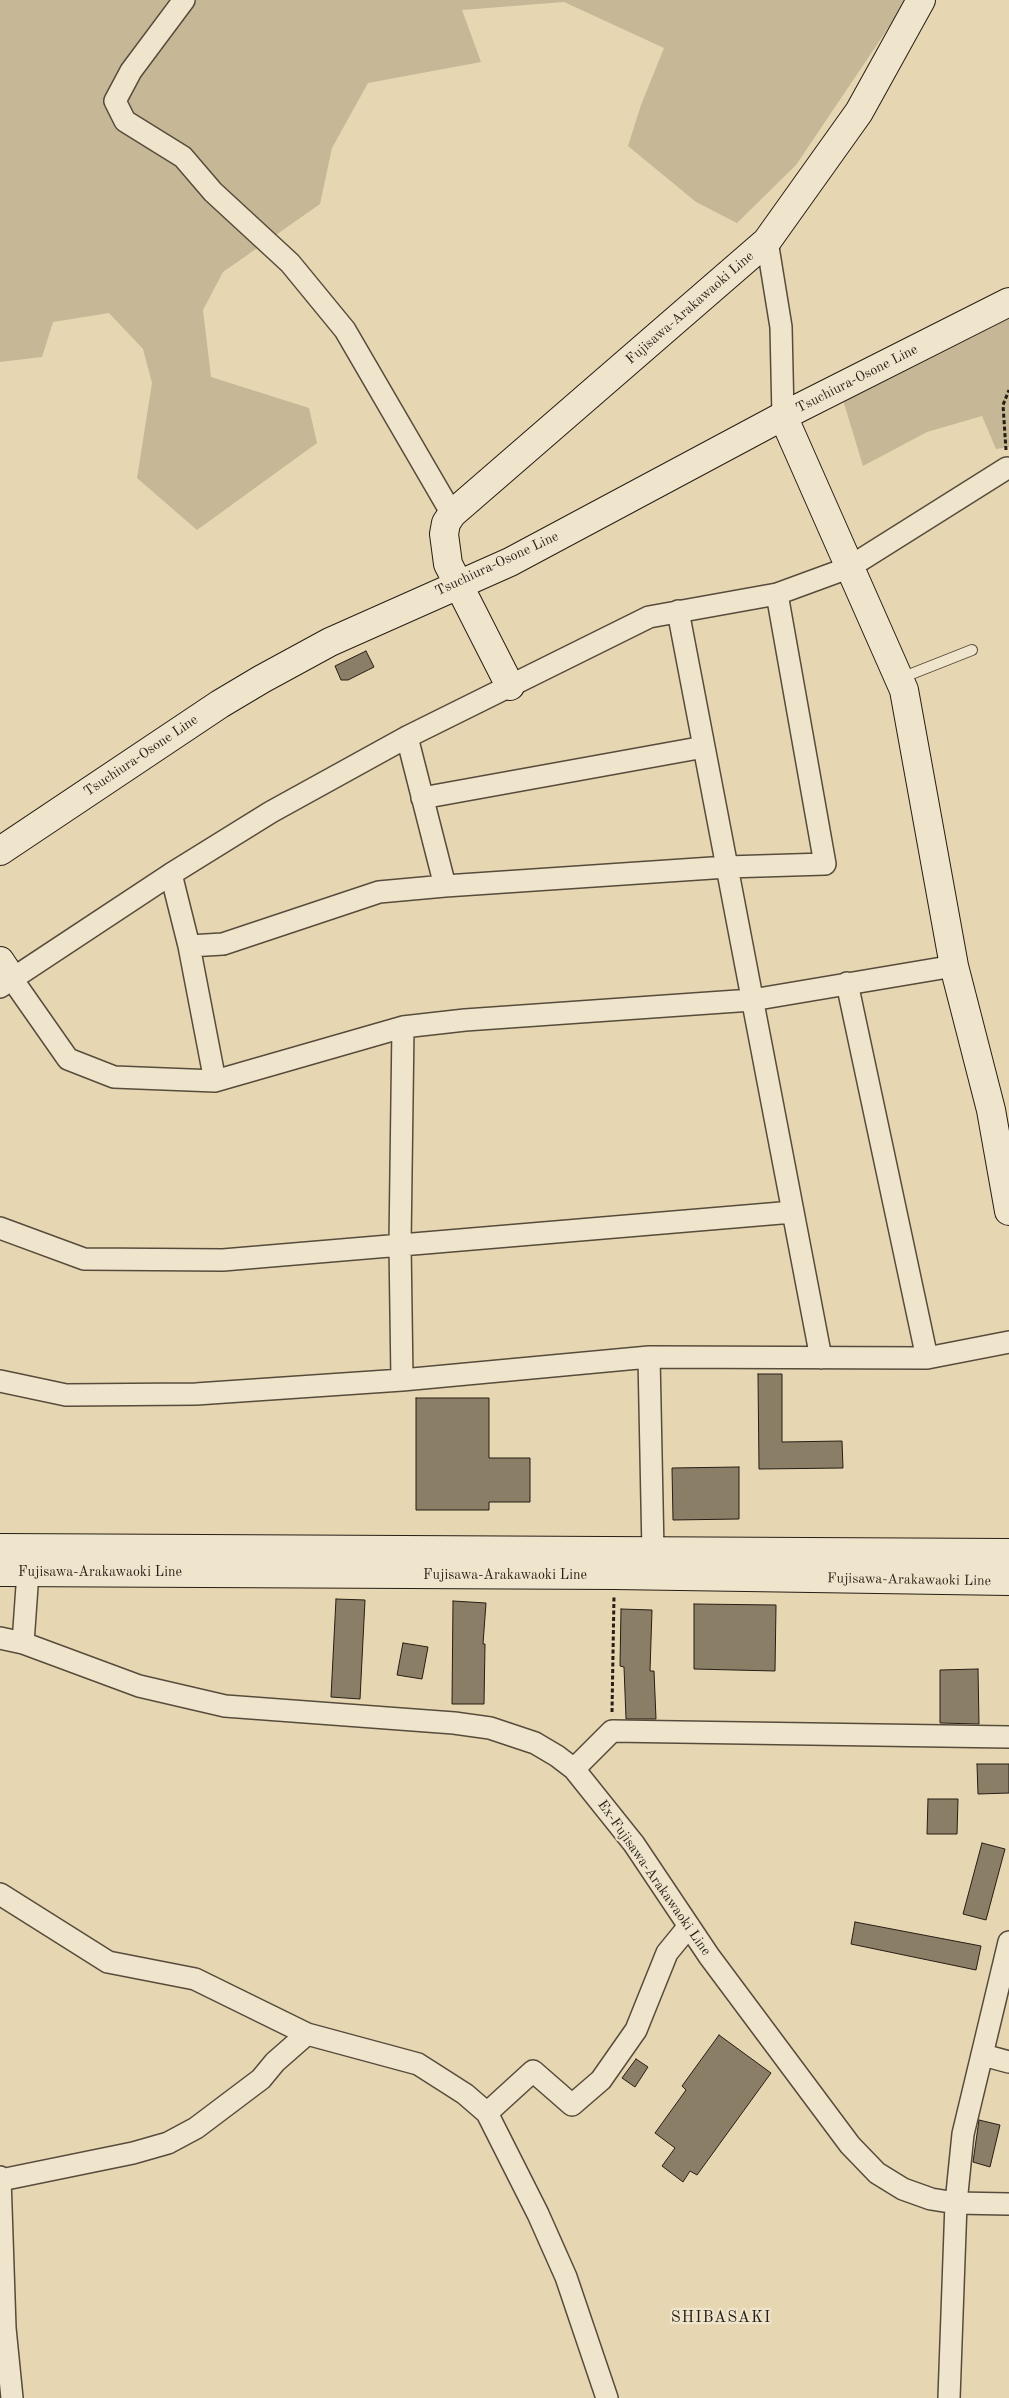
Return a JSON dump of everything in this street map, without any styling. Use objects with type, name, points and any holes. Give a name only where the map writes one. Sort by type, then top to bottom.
[{"type":"main road","name":"Fujisawa-Arakawaoki Line","points":[[510,686],[448,564],[444,546],[446,523],[452,514],[767,241],[858,112],[921,0]]},
{"type":"main road","name":"Tsuchiura-Osone Line","points":[[0,851],[220,704],[330,642],[510,562],[783,416],[1009,302]]},
{"type":"main road","points":[[783,416],[848,568],[904,690],[954,966],[991,1110],[1009,1211]]},
{"type":"main road","name":"Fujisawa-Arakawaoki Line","points":[[0,1548],[1009,1553]]},
{"type":"main road","name":"Fujisawa-Arakawaoki Line","points":[[0,1572],[614,1575],[1009,1581]]},
{"type":"street","points":[[184,0],[131,71],[115,101],[126,121],[183,157],[213,192],[290,263],[345,330],[452,514]]},
{"type":"street","points":[[767,241],[781,328],[783,416]]},
{"type":"street","points":[[954,966],[752,1000],[465,1020],[403,1027],[214,1081],[114,1077],[68,1059],[4,976],[270,812],[407,737],[649,617],[777,594],[848,568],[1007,468]]},
{"type":"street","points":[[188,946],[224,944],[379,892],[727,867],[825,864],[777,594]]},
{"type":"street","points":[[678,611],[821,1358]]},
{"type":"street","points":[[407,737],[445,886]]},
{"type":"street","points":[[422,798],[704,748]]},
{"type":"street","points":[[171,874],[188,946],[214,1081]]},
{"type":"street","points":[[847,983],[927,1358]]},
{"type":"street","points":[[402,1380],[400,1244],[403,1027]]},
{"type":"street","points":[[0,1228],[84,1259],[222,1260],[793,1212]]},
{"type":"street","points":[[0,1382],[66,1396],[196,1394],[402,1380],[649,1357],[927,1358],[1009,1342]]},
{"type":"street","points":[[649,1357],[653,1552]]},
{"type":"street","points":[[23,1643],[28,1572]]},
{"type":"street","name":"Ex-Fujisawa-Arakawaoki Line","points":[[0,1638],[23,1643],[139,1686],[225,1706],[490,1728],[535,1743],[574,1769],[634,1844],[688,1926],[850,2145],[878,2173],[903,2189],[931,2199],[956,2203],[1009,2204]]},
{"type":"street","points":[[574,1769],[612,1731],[1009,1737]]},
{"type":"street","points":[[0,1894],[108,1962],[195,1978],[307,2034],[418,2064],[465,2094],[487,2114],[538,2214],[566,2277],[607,2398]]},
{"type":"street","points":[[487,2114],[533,2071],[572,2105],[601,2080],[636,2030],[667,1953],[688,1926]]},
{"type":"street","points":[[949,2398],[956,2203],[962,2134],[983,2055],[1009,1942]]},
{"type":"street","points":[[12,2398],[5,2328],[0,2178],[133,2153],[168,2143],[196,2128],[261,2079],[275,2062],[307,2034]]},
{"type":"street","points":[[983,2055],[1009,2062]]},
{"type":"lane","points":[[900,679],[972,650]]},
{"type":"path","points":[[1007,468],[1003,405],[1009,390]]},
{"type":"path","points":[[612,1731],[614,1575]]},
{"type":"shaded area","points":[[0,0],[907,0],[796,165],[737,223],[696,202],[628,146],[641,105],[664,48],[564,2],[462,10],[481,62],[368,83],[332,148],[320,204],[223,272],[203,310],[211,377],[309,408],[317,443],[197,530],[137,478],[152,383],[143,349],[109,313],[53,322],[42,357],[0,362]]},
{"type":"shaded area","points":[[1009,316],[1009,447],[996,449],[982,416],[927,432],[863,466],[843,400]]},
{"type":"building","points":[[366,651],[374,667],[348,680],[341,680],[335,666]]},
{"type":"building","points":[[758,1374],[782,1374],[782,1442],[842,1441],[843,1468],[759,1469]]},
{"type":"building","points":[[416,1398],[489,1398],[489,1458],[530,1458],[530,1502],[489,1502],[489,1510],[416,1510]]},
{"type":"building","points":[[739,1467],[739,1519],[673,1520],[672,1468]]},
{"type":"building","points":[[336,1599],[365,1600],[360,1699],[331,1697]]},
{"type":"building","points":[[453,1601],[486,1603],[483,1644],[485,1644],[484,1704],[452,1704]]},
{"type":"building","points":[[694,1604],[776,1605],[775,1671],[694,1669]]},
{"type":"building","points":[[621,1609],[652,1610],[650,1671],[654,1671],[656,1719],[626,1719],[624,1667],[620,1666]]},
{"type":"building","points":[[403,1643],[428,1647],[422,1679],[397,1675]]},
{"type":"building","points":[[978,1669],[979,1724],[940,1723],[940,1670]]},
{"type":"building","points":[[977,1764],[1009,1764],[1009,1793],[978,1794]]},
{"type":"building","points":[[928,1799],[958,1799],[957,1834],[927,1834]]},
{"type":"building","points":[[982,1843],[1005,1849],[986,1920],[963,1914]]},
{"type":"building","points":[[855,1922],[981,1946],[976,1970],[851,1944]]},
{"type":"building","points":[[719,2035],[771,2073],[697,2175],[690,2171],[683,2182],[662,2166],[675,2148],[655,2133],[686,2090],[682,2086]]},
{"type":"building","points":[[636,2059],[648,2067],[635,2087],[622,2078]]},
{"type":"building","points":[[979,2120],[1000,2125],[990,2167],[973,2162]]},
{"type":"district","name":"SHIBASAKI","points":[[721,2318]]}]
